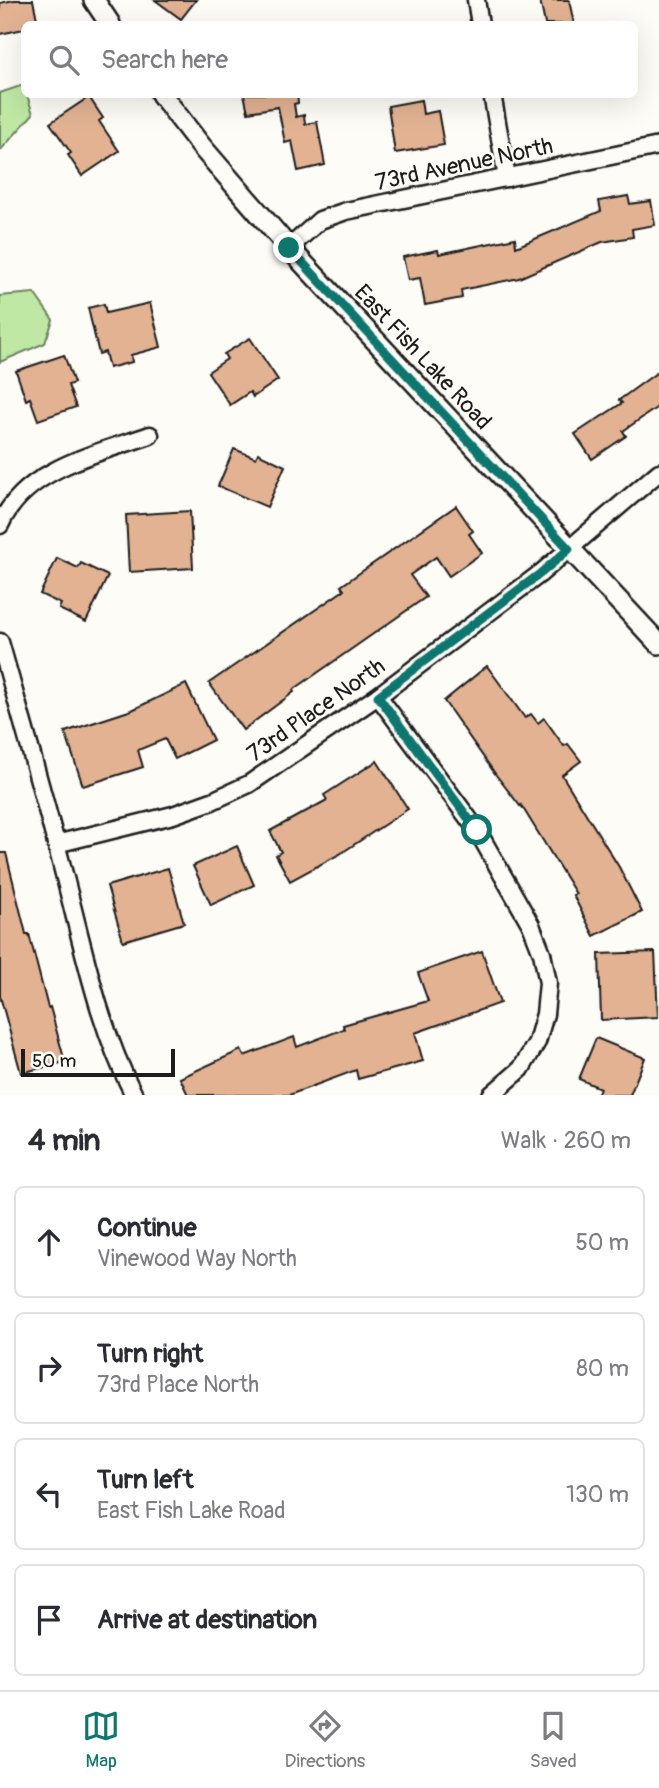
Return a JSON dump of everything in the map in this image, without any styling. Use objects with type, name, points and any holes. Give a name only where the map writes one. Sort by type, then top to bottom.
[{"type":"street","points":[[94,0],[108,21]]},
{"type":"street","points":[[475,0],[479,21]]},
{"type":"street","name":"East Fish Lake Road","points":[[164,98],[201,146],[289,248],[659,644]]},
{"type":"street","points":[[493,98],[507,178]]},
{"type":"street","name":"73rd Avenue North","points":[[289,248],[320,220],[329,216],[659,146]]},
{"type":"street","points":[[0,525],[18,496],[40,478],[69,464],[150,435]]},
{"type":"street","name":"73rd Place North","points":[[57,844],[173,815],[237,789],[273,769],[378,696],[541,573],[659,471]]},
{"type":"street","points":[[0,642],[57,844],[102,1019],[134,1095]]},
{"type":"street","points":[[378,696],[477,830],[531,925],[542,953],[548,983],[545,1014],[537,1042],[521,1069],[491,1095]]},
{"type":"green space","points":[[21,86],[21,98],[28,98],[33,114],[0,151],[0,93]]},
{"type":"green space","points":[[34,293],[53,320],[45,343],[0,362],[0,296]]},
{"type":"building","points":[[33,0],[37,21],[21,21],[21,30],[0,34],[0,3]]},
{"type":"building","points":[[155,0],[196,0],[181,19]]},
{"type":"building","points":[[540,0],[569,0],[573,21],[544,21]]},
{"type":"building","points":[[90,98],[103,118],[99,121],[119,151],[82,176],[68,155],[71,153],[50,123]]},
{"type":"building","points":[[245,98],[297,98],[298,103],[294,104],[296,117],[304,115],[305,124],[317,122],[325,165],[298,171],[292,141],[285,143],[278,107],[248,112]]},
{"type":"building","points":[[421,100],[423,114],[438,111],[444,145],[395,153],[388,106]]},
{"type":"building","points":[[628,196],[630,204],[651,201],[655,225],[632,229],[633,237],[602,242],[519,278],[461,290],[462,298],[425,305],[420,278],[408,280],[403,257],[438,250],[439,254],[515,238],[516,247],[601,211],[599,201]]},
{"type":"building","points":[[150,303],[161,347],[131,355],[132,362],[109,368],[105,352],[99,354],[88,308],[104,304],[106,313]]},
{"type":"building","points":[[250,338],[278,380],[253,397],[250,392],[230,405],[208,372],[227,359],[224,354]]},
{"type":"building","points":[[64,355],[74,383],[68,385],[76,407],[38,420],[30,398],[26,400],[16,371]]},
{"type":"building","points":[[659,371],[659,406],[623,431],[626,436],[592,459],[575,434],[622,403],[619,400]]},
{"type":"building","points":[[234,449],[256,458],[258,453],[285,466],[267,507],[218,486]]},
{"type":"building","points":[[456,506],[473,531],[469,534],[482,553],[449,576],[436,557],[410,575],[426,597],[293,690],[294,692],[243,730],[209,683],[344,590],[341,586]]},
{"type":"building","points":[[190,511],[193,568],[129,572],[126,515]]},
{"type":"building","points":[[57,558],[78,568],[81,563],[108,576],[86,622],[59,609],[61,604],[40,594]]},
{"type":"building","points":[[487,666],[525,718],[531,714],[538,723],[544,718],[564,746],[568,744],[581,761],[562,775],[619,867],[642,912],[594,936],[573,895],[576,894],[521,805],[496,775],[444,701]]},
{"type":"building","points":[[186,684],[213,740],[175,759],[165,739],[138,750],[143,767],[83,786],[65,732],[132,710]]},
{"type":"building","points":[[377,761],[408,809],[340,854],[290,881],[276,855],[281,852],[270,831],[327,800],[324,795]]},
{"type":"building","points":[[237,846],[254,885],[211,905],[193,866]]},
{"type":"building","points":[[0,853],[6,853],[26,934],[29,934],[65,1062],[21,1073],[0,996]]},
{"type":"building","points":[[168,868],[184,923],[123,941],[107,886]]},
{"type":"building","points":[[482,951],[500,1003],[415,1033],[423,1061],[358,1079],[356,1070],[289,1095],[188,1095],[180,1078],[241,1050],[244,1056],[294,1037],[297,1047],[344,1029],[343,1025],[428,1001],[418,973]]},
{"type":"building","points":[[655,952],[658,1017],[601,1020],[599,954]]},
{"type":"building","points":[[596,1038],[645,1058],[630,1095],[597,1095],[600,1088],[579,1079]]},
{"type":"route","points":[[289,248],[569,549],[378,696],[477,830]]}]
